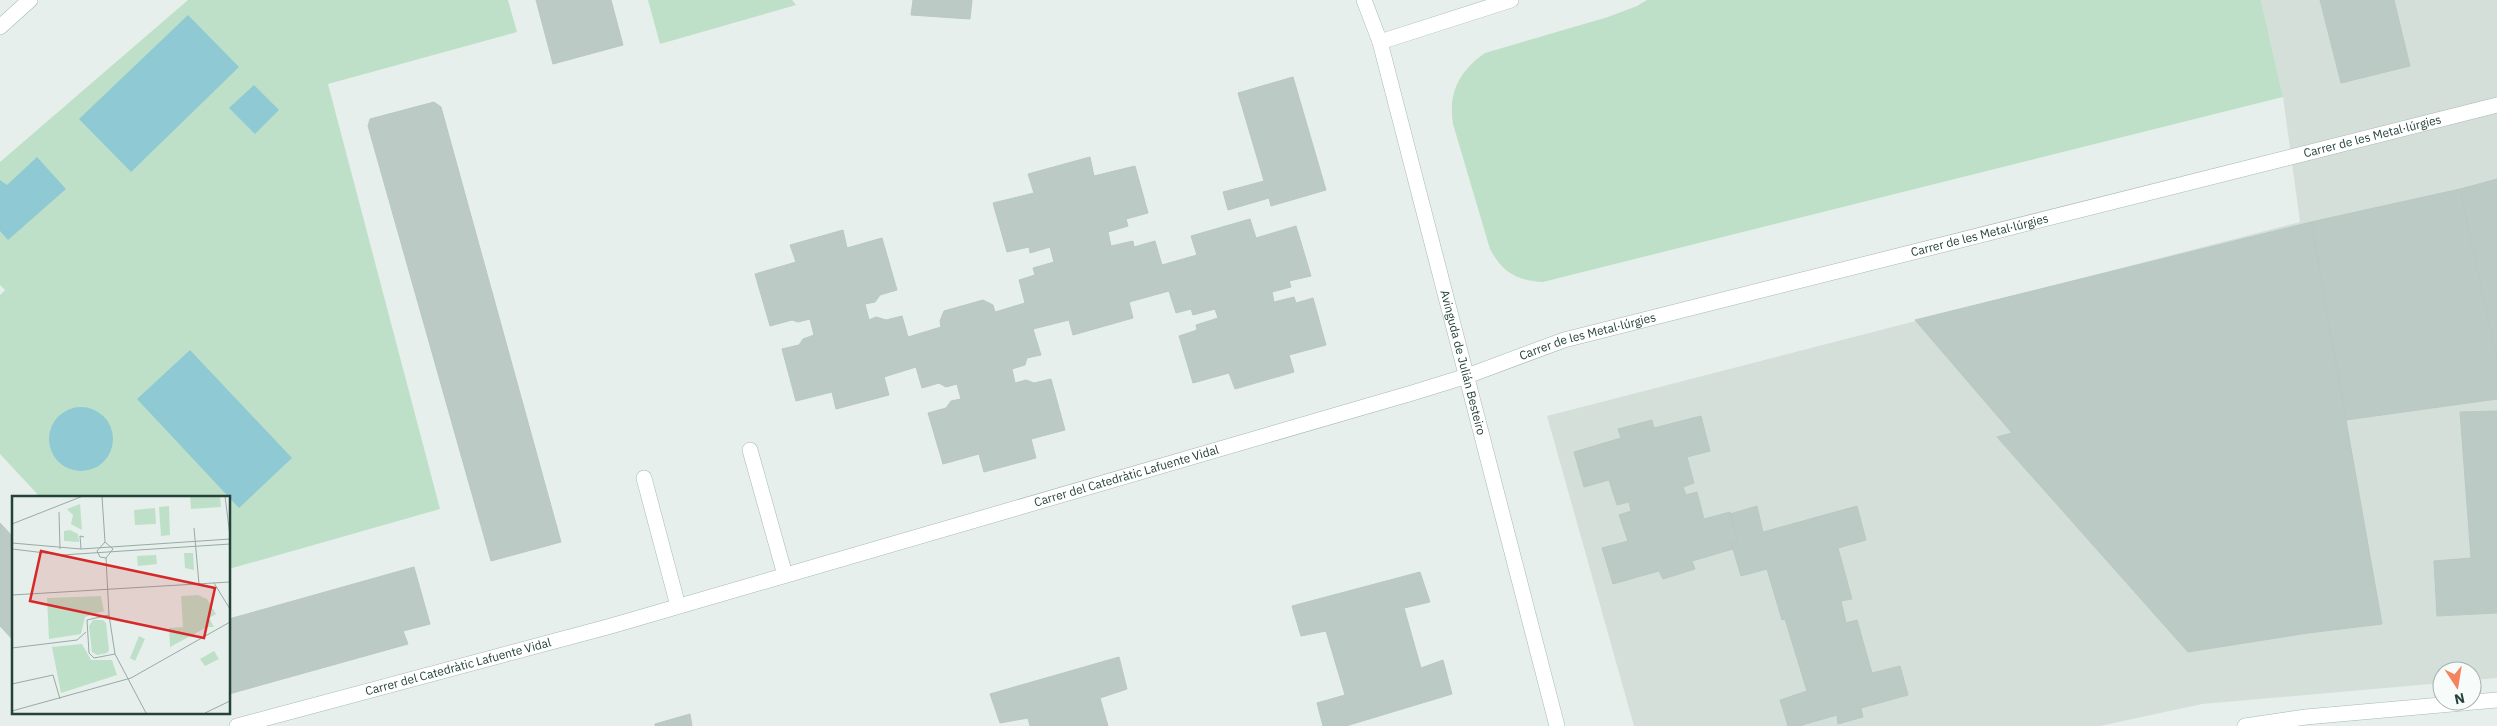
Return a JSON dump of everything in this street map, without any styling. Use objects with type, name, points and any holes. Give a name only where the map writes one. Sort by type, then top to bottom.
[{"type":"street","points":[[0,27],[30,0]]},
{"type":"street","name":"Avinguda de Julián Besteiro","points":[[1364,0],[1380,42],[1557,726]]},
{"type":"street","points":[[1380,42],[1511,0]]},
{"type":"street","name":"Carrer de les Metal·lúrgies","points":[[1466,376],[1564,340],[2497,105]]},
{"type":"street","name":"Carrer del Catedràtic Lafuente Vidal","points":[[237,726],[678,606],[1466,376]]},
{"type":"street","points":[[750,450],[785,575]]},
{"type":"street","points":[[644,478],[678,606]]},
{"type":"street","points":[[2245,726],[2306,717],[2497,700]]},
{"type":"shaded area","points":[[2261,0],[2497,0],[2497,678],[2482,679],[2482,661],[2432,661],[2432,684],[2202,704],[2100,726],[1634,726],[1547,416],[2300,222],[2283,97]]},
{"type":"green space","points":[[188,0],[508,0],[517,32],[328,84],[440,509],[230,569],[230,496],[39,496],[0,454],[0,295],[5,290],[0,285],[0,162]]},
{"type":"green space","points":[[648,0],[792,0],[796,5],[660,44]]},
{"type":"green space","points":[[1647,0],[2261,0],[2283,97],[1543,282],[1525,280],[1511,274],[1500,264],[1490,249],[1453,124],[1452,102],[1457,84],[1468,67],[1485,53],[1608,17],[1637,6]]},
{"type":"water","points":[[188,15],[239,67],[131,172],[79,119]]},
{"type":"water","points":[[254,85],[279,110],[255,134],[229,108]]},
{"type":"water","points":[[37,157],[66,189],[8,240],[0,231],[0,180],[7,185]]},
{"type":"water","points":[[190,350],[292,458],[239,508],[230,496],[228,496],[137,399]]},
{"type":"water","points":[[81,407],[99,413],[107,421],[113,439],[107,457],[99,465],[81,471],[63,465],[55,457],[49,439],[55,421],[63,413]]},
{"type":"building","points":[[536,0],[611,0],[623,45],[553,64]]},
{"type":"building","points":[[913,0],[972,0],[970,19],[911,15]]},
{"type":"building","points":[[2320,0],[2394,0],[2410,66],[2341,83]]},
{"type":"building","points":[[1293,77],[1326,190],[1271,206],[1269,198],[1228,210],[1223,192],[1264,181],[1238,93]]},
{"type":"building","points":[[434,102],[441,107],[561,542],[491,561],[368,126],[370,119]]},
{"type":"building","points":[[1090,157],[1094,176],[1135,166],[1148,213],[1126,219],[1128,226],[1108,232],[1111,246],[1133,241],[1134,247],[1155,241],[1162,265],[1197,255],[1191,236],[1250,219],[1256,238],[1296,226],[1311,276],[1289,281],[1291,287],[1272,292],[1274,302],[1294,297],[1296,303],[1313,298],[1326,345],[1289,355],[1294,372],[1235,389],[1229,373],[1193,383],[1179,336],[1197,330],[1196,325],[1218,318],[1215,309],[1193,315],[1191,309],[1176,313],[1169,291],[1129,302],[1133,318],[1073,335],[1069,320],[1033,329],[1041,355],[1027,358],[1025,365],[1012,369],[1015,383],[1026,380],[1034,383],[1051,379],[1065,430],[1031,439],[1036,458],[984,472],[979,454],[943,464],[928,413],[946,408],[951,401],[961,399],[957,384],[946,387],[939,383],[922,388],[916,367],[884,377],[889,395],[836,409],[832,392],[796,401],[782,349],[799,345],[803,339],[814,335],[810,319],[798,322],[792,320],[770,326],[755,274],[796,262],[790,245],[843,230],[847,248],[882,238],[897,290],[880,295],[875,302],[865,304],[869,320],[876,317],[886,320],[902,316],[908,337],[941,327],[940,321],[944,311],[983,300],[993,305],[995,312],[1025,303],[1019,280],[1035,275],[1033,268],[1054,262],[1050,247],[1030,253],[1029,247],[1007,252],[993,203],[1034,193],[1028,174]]},
{"type":"building","points":[[2497,179],[2497,360],[2460,189]]},
{"type":"building","points":[[2460,189],[2497,360],[2497,399],[2346,420],[2311,222]]},
{"type":"building","points":[[2311,222],[2382,624],[2308,633],[2188,652],[1997,437],[2012,433],[1915,320]]},
{"type":"building","points":[[2497,411],[2497,613],[2437,616],[2434,561],[2471,558],[2460,412]]},
{"type":"building","points":[[1701,416],[1710,451],[1687,457],[1694,483],[1683,487],[1686,495],[1697,492],[1704,519],[1730,512],[1738,541],[1731,542],[1733,549],[1692,561],[1695,569],[1663,579],[1659,571],[1613,584],[1602,548],[1628,541],[1619,515],[1631,511],[1629,502],[1617,505],[1609,480],[1584,487],[1574,452],[1621,438],[1618,429],[1652,420],[1654,428]]},
{"type":"building","points":[[1757,506],[1763,532],[1857,506],[1866,540],[1838,548],[1852,599],[1841,601],[1846,623],[1857,620],[1872,673],[1900,666],[1908,695],[1861,708],[1863,717],[1838,724],[1837,715],[1799,726],[1788,726],[1780,700],[1807,691],[1785,619],[1782,620],[1767,569],[1741,576],[1731,542],[1738,541],[1730,514]]},
{"type":"building","points":[[0,523],[12,536],[12,639],[0,626]]},
{"type":"building","points":[[414,567],[430,624],[403,631],[408,644],[230,694],[230,619]]},
{"type":"building","points":[[1420,572],[1430,602],[1404,608],[1421,668],[1443,660],[1452,694],[1346,726],[1323,726],[1317,703],[1345,695],[1326,631],[1301,636],[1292,606]]},
{"type":"building","points":[[1119,657],[1127,689],[1100,698],[1108,726],[1030,726],[1028,718],[1000,723],[990,694]]},
{"type":"building","points":[[690,714],[692,726],[655,726],[655,724]]}]
